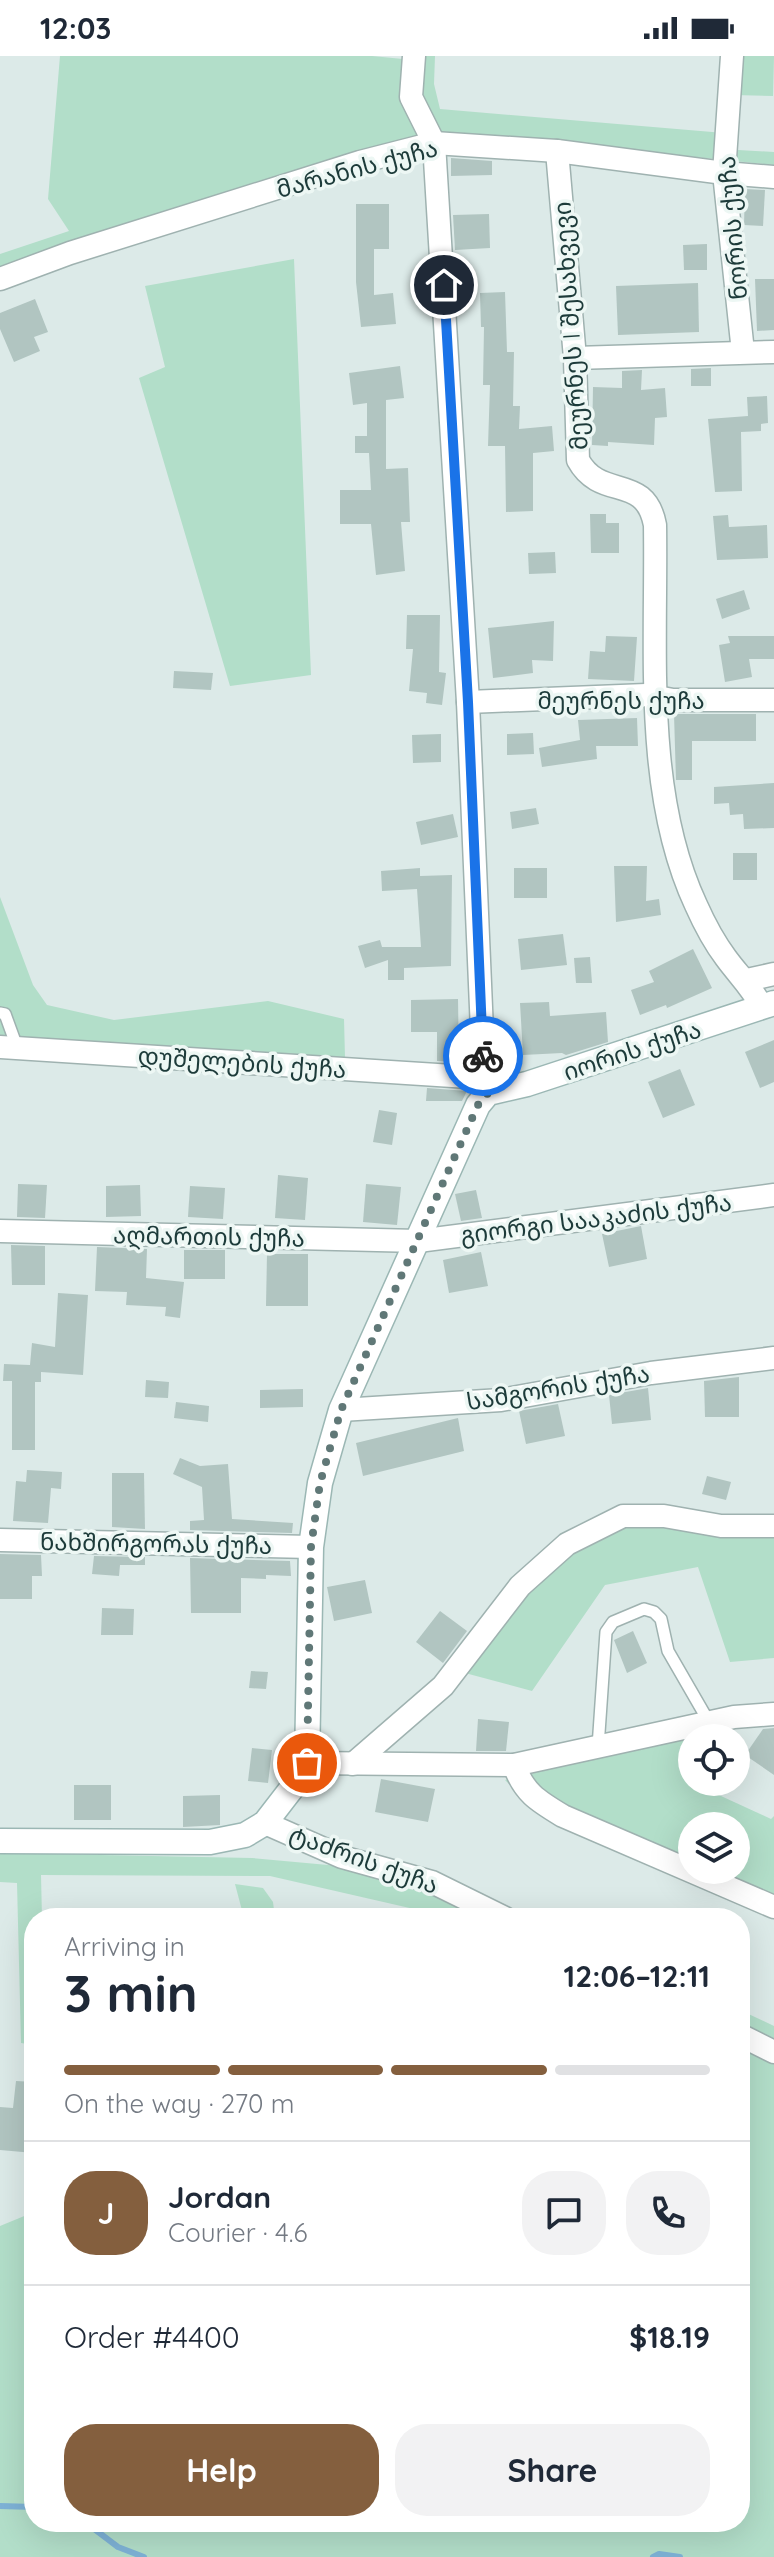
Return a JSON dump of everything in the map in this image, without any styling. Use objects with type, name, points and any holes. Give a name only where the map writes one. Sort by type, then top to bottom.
[{"type":"street","points":[[0,1841],[210,1842],[245,1835],[265,1823],[280,1806],[307,1763],[311,1547],[320,1483],[341,1410],[486,1086],[468,702],[434,143],[411,97],[414,56]]},
{"type":"street","name":"ნორის ქუჩა","points":[[732,56],[724,173],[743,352]]},
{"type":"street","name":"მარანის ქუჩა","points":[[0,279],[70,253],[360,162],[434,143],[557,151],[774,177]]},
{"type":"street","name":"მეურნეს I შესახვევი","points":[[557,151],[575,358],[578,460],[585,473],[600,482],[640,494],[652,507],[655,525],[660,775],[666,819],[695,904],[714,939],[727,959],[768,1005]]},
{"type":"street","points":[[575,358],[774,352]]},
{"type":"street","name":"მეურნეს ქუჩა","points":[[468,702],[658,696],[673,700],[774,700]]},
{"type":"street","points":[[747,980],[774,974]]},
{"type":"street","name":"იორის ქუჩა","points":[[486,1086],[527,1084],[768,1005]]},
{"type":"street","name":"დუშელების ქუჩა","points":[[9,1047],[486,1086]]},
{"type":"street","name":"გიორგი სააკაძის ქუჩა","points":[[418,1241],[774,1195]]},
{"type":"street","name":"აღმართის ქუჩა","points":[[0,1231],[418,1241]]},
{"type":"street","name":"სამგორის ქუჩა","points":[[341,1410],[501,1400],[651,1373],[774,1358]]},
{"type":"street","points":[[353,1764],[443,1686],[520,1586],[567,1544],[623,1516],[664,1516],[721,1526],[774,1526]]},
{"type":"street","name":"ნახშირგორას ქუჩა","points":[[0,1540],[311,1547]]},
{"type":"street","points":[[307,1763],[514,1765],[709,1722],[774,1714]]},
{"type":"street","points":[[514,1765],[521,1785],[563,1816],[774,1907]]},
{"type":"street","name":"ტაძრის ქუჩა","points":[[265,1823],[342,1857],[432,1882],[485,1908]]},
{"type":"street","points":[[750,2040],[774,2052]]},
{"type":"lane","points":[[0,1013],[5,1014],[9,1047]]},
{"type":"lane","points":[[598,1747],[606,1632],[613,1622],[644,1609],[654,1612],[661,1619],[668,1651],[709,1722]]},
{"type":"green space","points":[[60,56],[372,56],[403,59],[404,56],[435,56],[434,84],[440,109],[736,134],[738,150],[774,152],[774,165],[488,136],[0,269],[0,254],[69,231],[48,199]]},
{"type":"green space","points":[[738,56],[774,56],[773,96],[733,95]]},
{"type":"green space","points":[[294,259],[311,675],[230,686],[139,378],[165,367],[145,286]]},
{"type":"green space","points":[[0,897],[33,985],[47,1005],[114,1020],[268,1001],[344,1019],[345,1058],[0,1037]]},
{"type":"green space","points":[[638,1522],[774,1533],[774,1658],[730,1662],[698,1567],[605,1585],[532,1691],[465,1673],[526,1595],[561,1561],[602,1533]]},
{"type":"green space","points":[[678,1738],[678,1796],[721,1796],[771,1819],[774,1816],[774,1916],[707,1884],[750,1884],[750,1812],[678,1812],[678,1870],[521,1796],[505,1780]]},
{"type":"green space","points":[[0,1853],[252,1858],[339,1866],[427,1891],[465,1908],[410,1908],[270,1876],[41,1875],[42,1908],[24,1908],[24,2043],[21,2043],[17,1883],[0,1882]]},
{"type":"green space","points":[[235,1884],[263,1888],[274,1908],[241,1908]]},
{"type":"green space","points":[[750,2015],[774,2026],[774,2557],[0,2557],[0,2226],[24,2216],[24,2532],[750,2532]]},
{"type":"building","points":[[451,158],[492,161],[492,175],[451,176]]},
{"type":"building","points":[[745,189],[765,190],[763,226],[744,225]]},
{"type":"building","points":[[356,204],[389,204],[389,249],[374,249],[374,295],[393,293],[396,324],[361,327],[356,282]]},
{"type":"building","points":[[489,214],[490,248],[455,250],[453,215]]},
{"type":"building","points":[[707,244],[707,270],[684,270],[683,245]]},
{"type":"building","points":[[755,279],[774,279],[774,330],[757,331]]},
{"type":"building","points":[[698,283],[699,332],[618,335],[616,286]]},
{"type":"building","points":[[505,292],[507,352],[514,352],[513,406],[520,406],[519,429],[552,426],[554,451],[533,453],[533,511],[506,512],[505,446],[488,446],[490,385],[483,385],[484,327],[481,327],[480,293]]},
{"type":"building","points":[[35,299],[48,332],[34,337],[40,351],[14,362],[0,329],[0,313]]},
{"type":"building","points":[[400,366],[404,398],[386,400],[386,469],[408,468],[410,522],[401,522],[405,571],[376,575],[371,524],[340,524],[340,490],[371,490],[369,453],[355,453],[355,436],[367,436],[367,403],[353,405],[349,373]]},
{"type":"building","points":[[711,368],[711,386],[691,386],[691,369]]},
{"type":"building","points":[[642,370],[641,390],[665,388],[667,417],[655,418],[654,445],[608,442],[608,446],[592,445],[593,387],[622,388],[622,371]]},
{"type":"building","points":[[767,396],[768,423],[761,424],[761,431],[741,432],[742,491],[715,492],[708,419],[748,416],[747,397]]},
{"type":"building","points":[[590,514],[606,514],[606,523],[619,523],[619,553],[591,553]]},
{"type":"building","points":[[728,515],[729,527],[767,525],[768,558],[717,560],[713,516]]},
{"type":"building","points":[[555,552],[556,573],[529,574],[528,553]]},
{"type":"building","points":[[744,590],[750,609],[722,619],[716,599]]},
{"type":"building","points":[[407,615],[440,615],[439,672],[446,673],[442,705],[426,703],[427,693],[409,691],[413,649],[406,649]]},
{"type":"building","points":[[554,621],[553,661],[532,660],[533,673],[493,678],[488,628]]},
{"type":"building","points":[[606,636],[637,637],[634,681],[588,679],[590,651],[605,652]]},
{"type":"building","points":[[728,636],[774,636],[774,659],[749,659],[752,677],[725,682],[719,645],[730,643]]},
{"type":"building","points":[[174,671],[213,673],[211,690],[173,688]]},
{"type":"building","points":[[674,714],[756,714],[756,741],[692,741],[692,780],[676,780]]},
{"type":"building","points":[[637,718],[638,746],[596,746],[597,759],[542,767],[539,748],[580,740],[578,720]]},
{"type":"building","points":[[533,733],[534,754],[507,755],[507,734]]},
{"type":"building","points":[[441,734],[441,762],[413,763],[412,735]]},
{"type":"building","points":[[774,783],[774,828],[744,829],[743,814],[730,815],[729,803],[714,804],[714,787]]},
{"type":"building","points":[[536,808],[539,824],[512,829],[510,812]]},
{"type":"building","points":[[453,814],[458,837],[421,845],[416,822]]},
{"type":"building","points":[[733,853],[757,853],[757,880],[733,880]]},
{"type":"building","points":[[614,866],[647,866],[646,901],[659,899],[661,915],[616,922]]},
{"type":"building","points":[[420,868],[420,876],[452,875],[451,966],[404,968],[404,980],[388,980],[388,960],[365,968],[358,946],[380,940],[382,947],[421,947],[417,889],[382,891],[381,871]]},
{"type":"building","points":[[514,868],[547,868],[547,898],[514,898]]},
{"type":"building","points":[[563,934],[567,965],[521,970],[518,939]]},
{"type":"building","points":[[693,949],[712,988],[667,1008],[666,1005],[640,1015],[631,990],[654,982],[649,971]]},
{"type":"building","points":[[590,957],[592,983],[576,983],[574,958]]},
{"type":"building","points":[[458,999],[459,1062],[437,1061],[437,1032],[411,1032],[411,1000]]},
{"type":"building","points":[[549,1002],[550,1016],[606,1012],[608,1042],[566,1055],[523,1055],[520,1003]]},
{"type":"building","points":[[774,1040],[774,1082],[760,1088],[745,1052]]},
{"type":"building","points":[[680,1069],[695,1105],[663,1118],[648,1082]]},
{"type":"building","points":[[427,1088],[467,1091],[462,1101],[426,1101]]},
{"type":"building","points":[[379,1110],[397,1113],[392,1145],[373,1142]]},
{"type":"building","points":[[278,1175],[308,1178],[305,1220],[275,1218]]},
{"type":"building","points":[[18,1184],[47,1185],[45,1218],[17,1217]]},
{"type":"building","points":[[366,1184],[401,1187],[397,1225],[363,1222]]},
{"type":"building","points":[[140,1185],[141,1216],[106,1217],[106,1186]]},
{"type":"building","points":[[190,1186],[225,1188],[223,1219],[188,1217]]},
{"type":"building","points":[[476,1190],[482,1218],[461,1221],[455,1194]]},
{"type":"building","points":[[641,1226],[647,1259],[609,1267],[602,1234]]},
{"type":"building","points":[[11,1245],[45,1246],[45,1285],[12,1285]]},
{"type":"building","points":[[97,1247],[147,1249],[146,1278],[184,1282],[180,1318],[165,1316],[166,1307],[126,1305],[127,1292],[95,1291]]},
{"type":"building","points":[[184,1250],[225,1250],[225,1279],[184,1279]]},
{"type":"building","points":[[481,1252],[488,1286],[449,1293],[443,1260]]},
{"type":"building","points":[[267,1254],[308,1254],[308,1306],[266,1306]]},
{"type":"building","points":[[58,1293],[88,1295],[83,1375],[41,1372],[41,1382],[35,1382],[35,1450],[12,1450],[12,1381],[3,1381],[4,1364],[30,1365],[32,1343],[55,1347]]},
{"type":"building","points":[[739,1377],[739,1417],[705,1417],[704,1381]]},
{"type":"building","points":[[146,1380],[169,1382],[168,1398],[145,1397]]},
{"type":"building","points":[[648,1388],[651,1420],[612,1424],[609,1395]]},
{"type":"building","points":[[303,1389],[303,1407],[260,1408],[260,1390]]},
{"type":"building","points":[[176,1402],[209,1406],[208,1422],[174,1418]]},
{"type":"building","points":[[558,1404],[565,1436],[526,1444],[519,1411]]},
{"type":"building","points":[[458,1418],[464,1451],[363,1476],[356,1443]]},
{"type":"building","points":[[180,1458],[200,1466],[228,1464],[232,1519],[293,1523],[292,1533],[190,1530],[190,1521],[204,1520],[202,1487],[173,1474]]},
{"type":"building","points":[[27,1470],[62,1472],[61,1489],[51,1488],[48,1523],[13,1521],[16,1481],[26,1482]]},
{"type":"building","points":[[112,1473],[144,1473],[145,1529],[112,1527]]},
{"type":"building","points":[[707,1476],[731,1482],[726,1500],[702,1494]]},
{"type":"building","points":[[0,1554],[41,1555],[42,1576],[32,1576],[32,1599],[0,1599]]},
{"type":"building","points":[[94,1556],[145,1557],[145,1565],[120,1565],[119,1576],[92,1574]]},
{"type":"building","points":[[190,1558],[290,1561],[291,1576],[241,1578],[241,1613],[191,1613]]},
{"type":"building","points":[[365,1580],[372,1613],[334,1621],[327,1587]]},
{"type":"building","points":[[102,1608],[134,1609],[133,1635],[101,1635]]},
{"type":"building","points":[[440,1611],[467,1631],[443,1663],[416,1642]]},
{"type":"building","points":[[633,1631],[647,1663],[627,1673],[614,1640]]},
{"type":"building","points":[[251,1671],[268,1672],[266,1689],[249,1688]]},
{"type":"building","points":[[478,1719],[509,1722],[506,1751],[476,1751]]},
{"type":"building","points":[[774,1728],[774,1775],[750,1758],[750,1748],[763,1729]]},
{"type":"building","points":[[252,1748],[272,1750],[268,1783],[248,1781]]},
{"type":"building","points":[[381,1779],[435,1789],[428,1822],[375,1812]]},
{"type":"building","points":[[74,1785],[111,1785],[111,1820],[74,1820]]},
{"type":"building","points":[[220,1795],[220,1825],[183,1827],[183,1796]]},
{"type":"building","points":[[16,2081],[24,2081],[24,2152],[0,2150],[0,2107],[13,2108]]},
{"type":"waterway","points":[[0,2506],[24,2507]]},
{"type":"waterway","points":[[98,2532],[118,2547],[144,2557]]},
{"type":"waterway","points":[[653,2557],[659,2554],[680,2557]]},
{"type":"way so far","points":[[307,1763],[311,1547],[320,1483],[341,1410],[478,1105],[488,1093],[483,1056]]},
{"type":"route","points":[[444,285],[468,702],[483,1056]]}]
